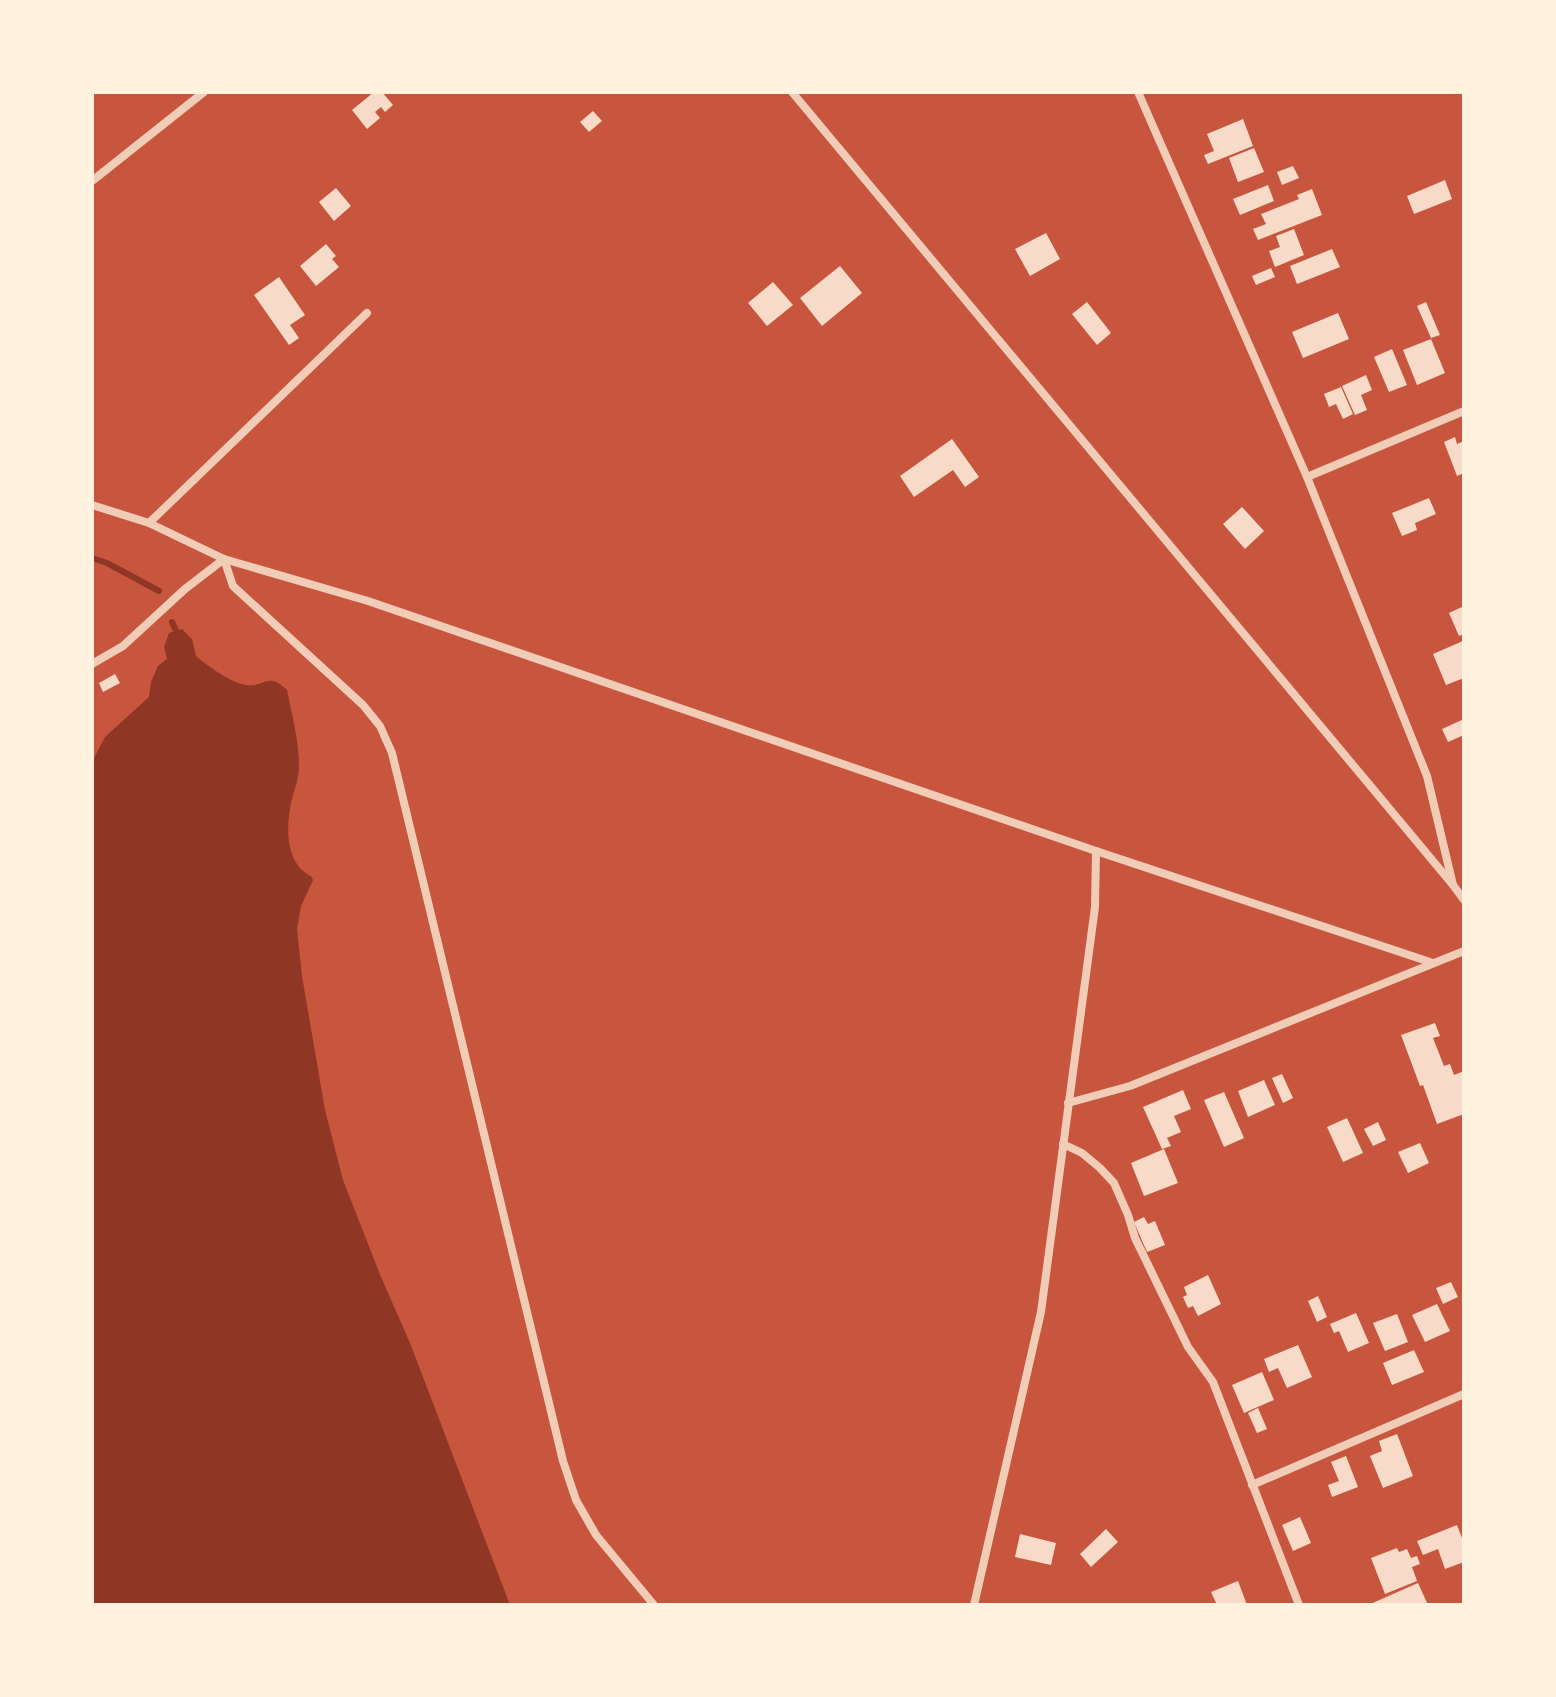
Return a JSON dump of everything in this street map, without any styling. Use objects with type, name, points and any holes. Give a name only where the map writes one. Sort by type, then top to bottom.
[{"type":"street","points":[[92,181],[204,92]]},
{"type":"street","points":[[792,92],[1464,900]]},
{"type":"street","points":[[1138,92],[1307,477],[1427,776],[1453,885]]},
{"type":"street","points":[[149,523],[367,313]]},
{"type":"street","points":[[1307,477],[1464,411]]},
{"type":"street","points":[[92,505],[149,523],[224,559],[368,601],[1096,851],[1433,963]]},
{"type":"street","points":[[92,664],[123,646],[185,589],[224,559]]},
{"type":"street","points":[[224,559],[233,586],[363,705],[380,726],[392,753],[563,1461],[576,1500],[596,1535],[654,1605]]},
{"type":"street","points":[[974,1605],[1041,1312],[1095,907],[1096,851]]},
{"type":"street","points":[[1068,1103],[1130,1086],[1464,951]]},
{"type":"street","points":[[1063,1144],[1082,1153],[1114,1183],[1135,1238],[1188,1347],[1213,1382],[1299,1605]]},
{"type":"street","points":[[1252,1485],[1464,1394]]},
{"type":"shaded area","points":[[182,629],[192,639],[196,656],[227,678],[246,685],[275,682],[287,690],[299,766],[288,827],[290,847],[297,864],[313,880],[301,906],[297,929],[325,1110],[343,1180],[410,1343],[510,1605],[92,1605],[92,771],[94,758],[105,737],[149,697],[158,666],[167,659],[164,647],[169,633]]},
{"type":"building","points":[[374,92],[382,92],[393,105],[385,112],[381,107],[375,112],[380,118],[367,129],[352,110]]},
{"type":"building","points":[[593,111],[602,121],[589,132],[580,122]]},
{"type":"building","points":[[1243,119],[1253,146],[1208,164],[1204,155],[1214,151],[1207,134]]},
{"type":"building","points":[[1254,148],[1264,172],[1238,182],[1229,158]]},
{"type":"building","points":[[1293,166],[1299,178],[1282,185],[1277,172]]},
{"type":"building","points":[[1445,180],[1452,199],[1414,214],[1407,196]]},
{"type":"building","points":[[1268,185],[1274,201],[1240,215],[1233,199]]},
{"type":"building","points":[[336,188],[351,206],[334,221],[319,202]]},
{"type":"building","points":[[1312,189],[1322,215],[1258,240],[1253,229],[1266,224],[1261,214],[1299,199],[1297,195]]},
{"type":"building","points":[[1294,229],[1304,255],[1275,267],[1269,251],[1280,247],[1276,236]]},
{"type":"building","points":[[1046,233],[1060,259],[1030,276],[1015,249]]},
{"type":"building","points":[[326,244],[336,256],[332,259],[339,267],[316,286],[300,266]]},
{"type":"building","points":[[1332,249],[1340,267],[1297,284],[1290,266]]},
{"type":"building","points":[[840,266],[862,293],[822,326],[800,298]]},
{"type":"building","points":[[1271,268],[1275,277],[1256,285],[1252,276]]},
{"type":"building","points":[[279,277],[305,315],[290,325],[299,338],[289,345],[254,295]]},
{"type":"building","points":[[773,282],[793,305],[767,326],[748,303]]},
{"type":"building","points":[[1087,302],[1111,333],[1097,345],[1072,314]]},
{"type":"building","points":[[1426,302],[1440,335],[1431,338],[1417,306]]},
{"type":"building","points":[[1338,313],[1349,339],[1303,358],[1292,332]]},
{"type":"building","points":[[1431,339],[1445,373],[1417,385],[1403,350]]},
{"type":"building","points":[[1392,349],[1407,385],[1389,392],[1374,357]]},
{"type":"building","points":[[1366,375],[1372,390],[1361,395],[1367,410],[1355,415],[1342,386]]},
{"type":"building","points":[[1341,387],[1353,414],[1343,419],[1336,404],[1329,407],[1324,394]]},
{"type":"building","points":[[1455,437],[1457,444],[1464,441],[1464,473],[1457,476],[1444,442]]},
{"type":"building","points":[[952,439],[979,477],[965,487],[953,470],[914,497],[900,476]]},
{"type":"building","points":[[1429,498],[1436,514],[1415,523],[1417,530],[1402,536],[1392,513]]},
{"type":"building","points":[[1242,507],[1264,531],[1245,549],[1223,524]]},
{"type":"building","points":[[1464,606],[1464,634],[1459,636],[1449,613]]},
{"type":"building","points":[[1463,641],[1464,678],[1446,685],[1433,654]]},
{"type":"building","points":[[115,674],[120,683],[103,692],[99,683]]},
{"type":"building","points":[[1464,719],[1464,735],[1448,742],[1442,729]]},
{"type":"building","points":[[1435,1023],[1440,1036],[1433,1038],[1444,1066],[1450,1064],[1454,1075],[1464,1071],[1464,1114],[1437,1124],[1401,1035]]},
{"type":"building","points":[[1282,1074],[1293,1098],[1283,1103],[1272,1078]]},
{"type":"building","points":[[1264,1080],[1275,1105],[1248,1117],[1238,1091]]},
{"type":"building","points":[[1183,1090],[1191,1109],[1174,1116],[1181,1132],[1167,1138],[1171,1146],[1162,1149],[1143,1107]]},
{"type":"building","points":[[1224,1092],[1244,1138],[1224,1147],[1204,1100]]},
{"type":"building","points":[[1347,1118],[1363,1153],[1343,1162],[1327,1127]]},
{"type":"building","points":[[1378,1122],[1386,1140],[1373,1146],[1364,1129]]},
{"type":"building","points":[[1420,1143],[1429,1163],[1408,1173],[1398,1152]]},
{"type":"building","points":[[1164,1149],[1178,1183],[1144,1196],[1131,1163]]},
{"type":"building","points":[[1144,1217],[1148,1224],[1155,1221],[1165,1245],[1147,1252],[1134,1222]]},
{"type":"building","points":[[1208,1275],[1221,1304],[1198,1316],[1193,1306],[1188,1308],[1183,1297],[1187,1295],[1184,1287]]},
{"type":"building","points":[[1451,1282],[1458,1297],[1443,1304],[1436,1288]]},
{"type":"building","points":[[1318,1296],[1327,1317],[1317,1322],[1308,1301]]},
{"type":"building","points":[[1437,1304],[1450,1331],[1425,1342],[1412,1315]]},
{"type":"building","points":[[1356,1313],[1369,1343],[1348,1352],[1339,1331],[1334,1333],[1330,1324]]},
{"type":"building","points":[[1397,1314],[1408,1342],[1385,1351],[1373,1323]]},
{"type":"building","points":[[1298,1345],[1312,1377],[1287,1388],[1278,1368],[1269,1372],[1264,1359]]},
{"type":"building","points":[[1414,1350],[1424,1372],[1392,1385],[1383,1363]]},
{"type":"building","points":[[1262,1372],[1274,1400],[1244,1413],[1232,1385]]},
{"type":"building","points":[[1258,1408],[1267,1429],[1257,1433],[1248,1413]]},
{"type":"building","points":[[1397,1434],[1413,1476],[1383,1488],[1370,1456],[1382,1451],[1379,1441]]},
{"type":"building","points":[[1346,1456],[1358,1487],[1332,1497],[1328,1485],[1339,1481],[1331,1462]]},
{"type":"building","points":[[1300,1517],[1311,1543],[1293,1551],[1282,1525]]},
{"type":"building","points":[[1457,1525],[1464,1543],[1464,1562],[1445,1569],[1438,1549],[1423,1555],[1417,1541]]},
{"type":"building","points":[[1106,1529],[1118,1542],[1091,1567],[1080,1554]]},
{"type":"building","points":[[1020,1534],[1056,1543],[1051,1565],[1015,1557]]},
{"type":"building","points":[[1397,1548],[1399,1552],[1407,1549],[1411,1558],[1417,1556],[1420,1564],[1412,1567],[1417,1581],[1385,1594],[1371,1558]]},
{"type":"building","points":[[1238,1581],[1247,1605],[1217,1605],[1211,1592]]},
{"type":"building","points":[[1418,1583],[1428,1605],[1368,1605]]},
{"type":"waterway","points":[[92,558],[159,591]]},
{"type":"waterway","points":[[172,622],[176,631]]}]
